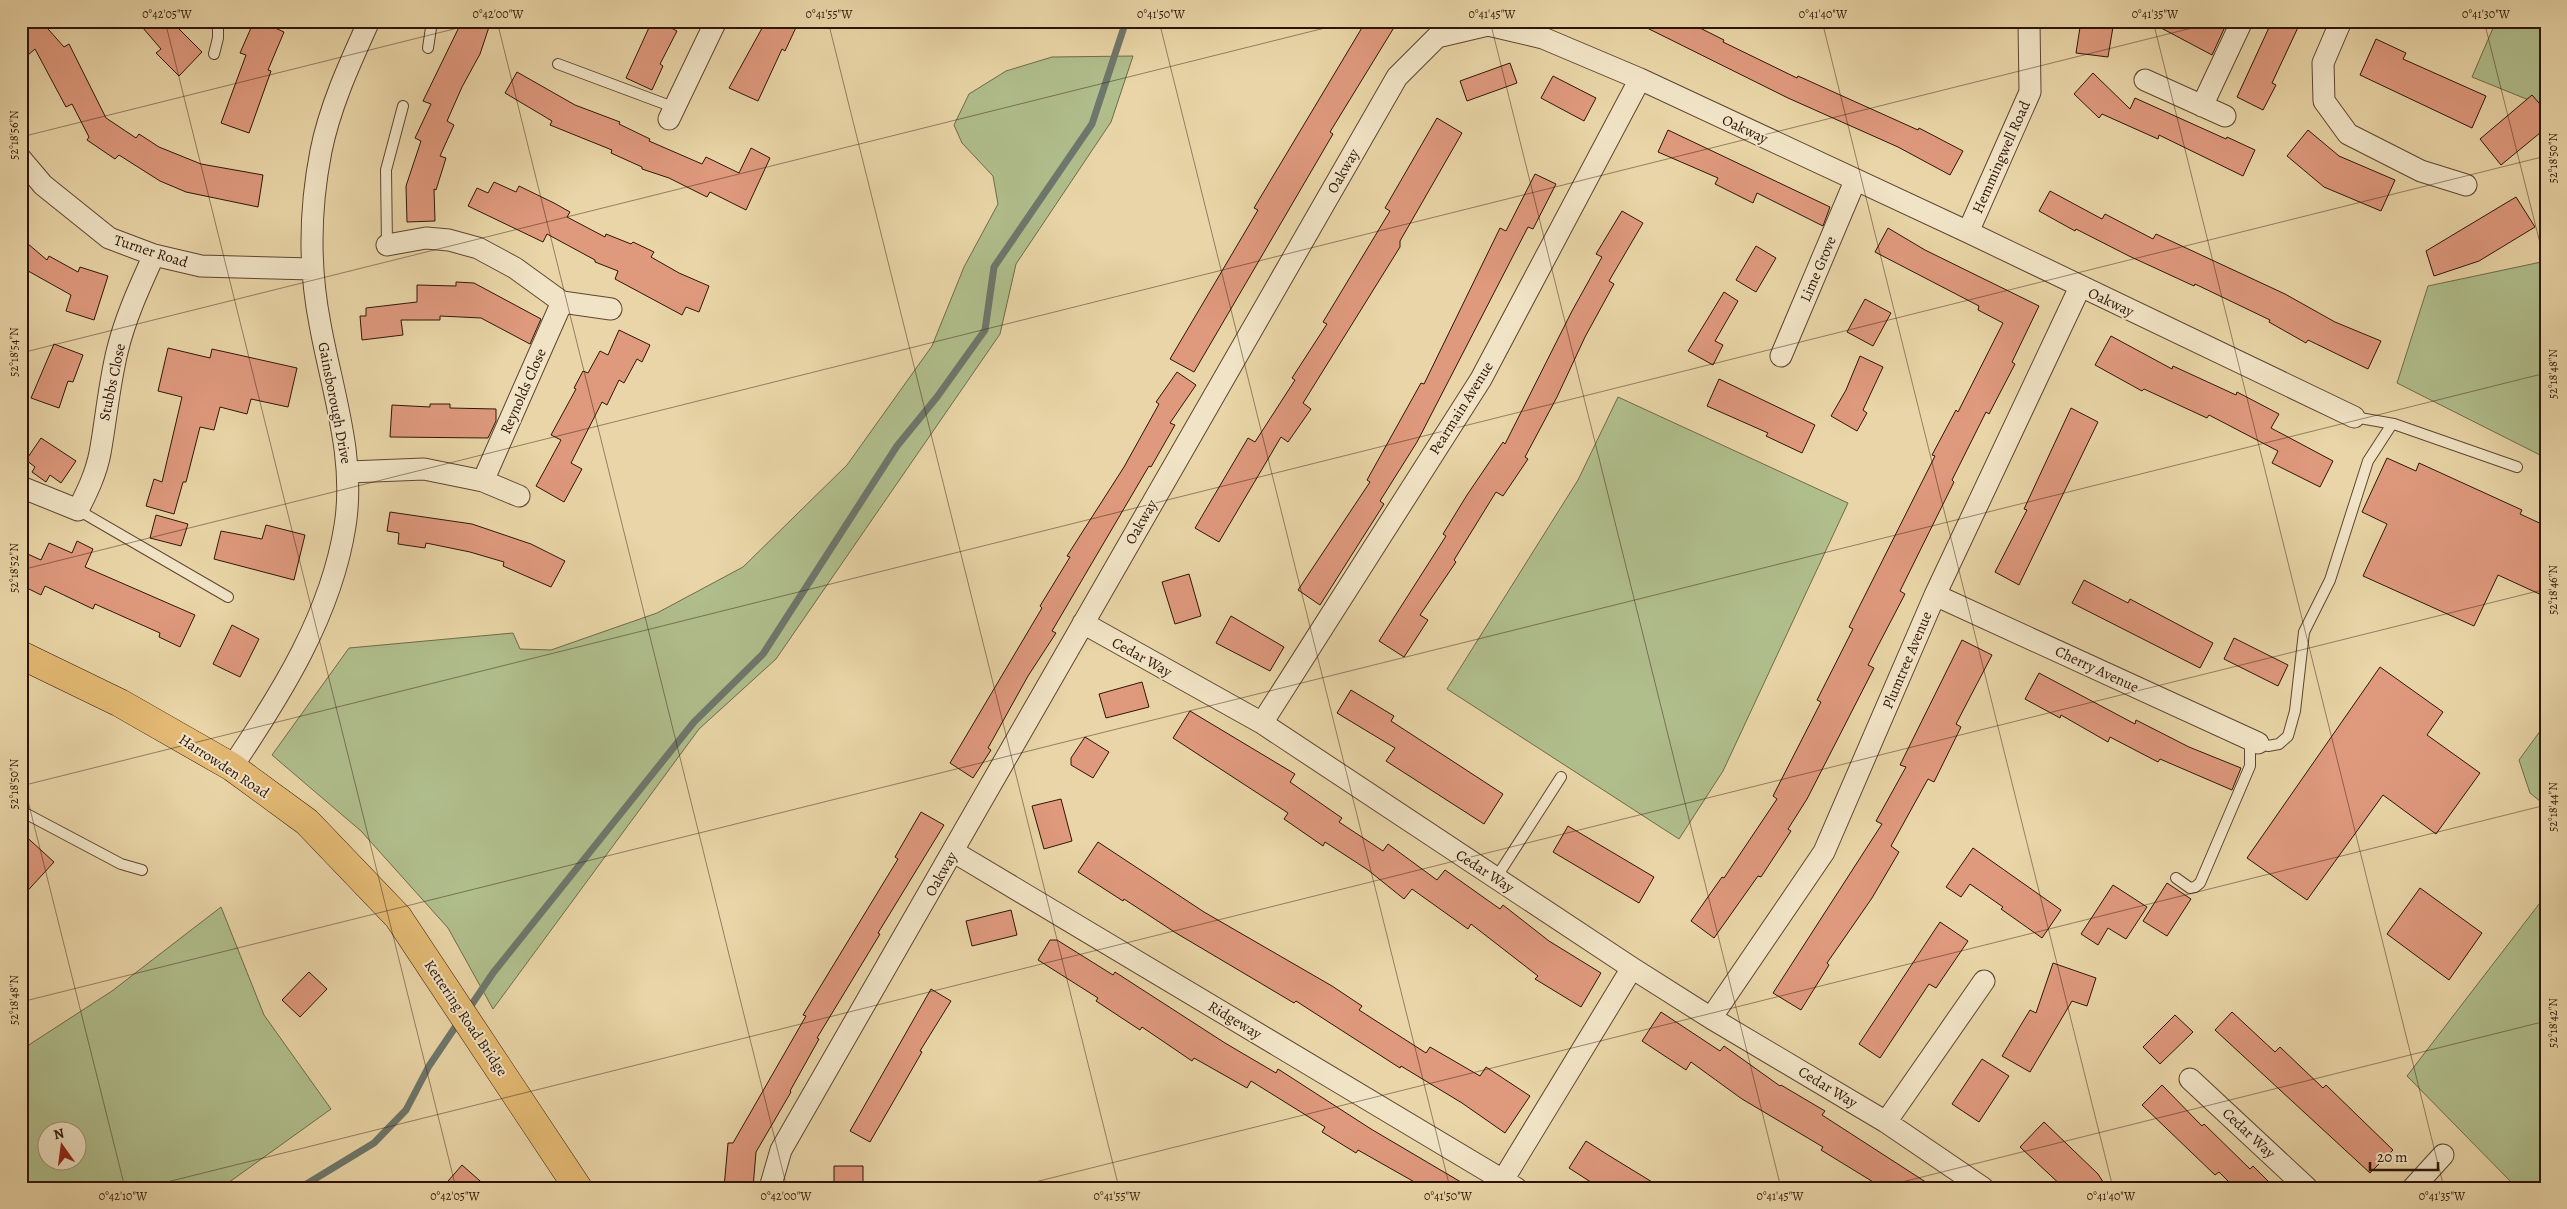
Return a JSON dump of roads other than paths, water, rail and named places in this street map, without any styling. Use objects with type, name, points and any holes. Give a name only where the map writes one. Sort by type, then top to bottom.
[{"type":"main road","name":"Harrowden Road","points":[[21,656],[120,703],[232,767],[307,822],[398,917]]},
{"type":"main road","name":"Kettering Road Bridge","points":[[398,917],[534,1118],[578,1188]]},
{"type":"street","name":"Gainsborough Drive","points":[[232,767],[313,633],[333,578],[345,526],[349,472],[320,323],[312,269],[316,194],[321,150],[344,78],[369,21]]},
{"type":"street","points":[[671,113],[716,21]]},
{"type":"street","name":"Hemmingwell Road","points":[[1968,232],[2030,92],[2029,21]]},
{"type":"street","points":[[2202,106],[2242,21]]},
{"type":"street","points":[[2341,21],[2323,63],[2324,101],[2348,134],[2421,172],[2466,185]]},
{"type":"street","name":"Oakway","points":[[770,1188],[781,1150],[954,852],[1083,623],[1397,77],[1436,37],[1488,25],[1543,38],[1640,79],[1855,181],[1968,232],[2080,288],[2354,418]]},
{"type":"street","name":"Pearmain Avenue","points":[[1262,723],[1481,378],[1640,79]]},
{"type":"street","points":[[2145,80],[2225,116]]},
{"type":"street","name":"Turner Road","points":[[21,159],[43,185],[109,238],[154,255],[202,266],[312,269]]},
{"type":"street","name":"Lime Grove","points":[[1781,356],[1855,181]]},
{"type":"street","points":[[387,245],[426,238],[449,240],[478,248],[515,268],[562,302],[611,309]]},
{"type":"street","name":"Stubbs Close","points":[[78,510],[90,486],[100,454],[105,409],[117,351],[132,305],[154,255]]},
{"type":"street","name":"Plumtree Avenue","points":[[1711,1018],[1824,852],[1935,595],[2080,288]]},
{"type":"street","name":"Reynolds Close","points":[[483,481],[562,302]]},
{"type":"street","points":[[349,472],[424,469],[483,481],[519,496]]},
{"type":"street","points":[[21,487],[78,510]]},
{"type":"street","name":"Cherry Avenue","points":[[1935,595],[2254,741]]},
{"type":"street","name":"Cedar Way","points":[[1083,623],[1262,723],[1632,968],[1711,1018],[1886,1122],[1983,1188]]},
{"type":"street","name":"Ridgeway","points":[[954,852],[1510,1184]]},
{"type":"street","points":[[1510,1184],[1632,968]]},
{"type":"street","points":[[1886,1122],[1984,981]]},
{"type":"street","name":"Cedar Way","points":[[2190,1079],[2307,1188]]},
{"type":"street","points":[[2413,1188],[2444,1155]]},
{"type":"lane","points":[[214,54],[218,38],[218,21]]},
{"type":"lane","points":[[428,48],[432,21]]},
{"type":"lane","points":[[558,64],[671,113]]},
{"type":"lane","points":[[387,245],[386,170],[403,106]]},
{"type":"lane","points":[[2354,418],[2392,424],[2517,467]]},
{"type":"lane","points":[[2176,878],[2190,888],[2195,888],[2200,883],[2250,766],[2254,741],[2268,746],[2279,744],[2288,736],[2295,711],[2304,632],[2330,580],[2368,461],[2392,424]]},
{"type":"lane","points":[[78,510],[228,597]]},
{"type":"lane","points":[[1496,878],[1562,777]]},
{"type":"lane","points":[[21,811],[121,864],[142,870]]},
{"type":"waterway","points":[[468,1010],[493,973],[694,722],[763,654],[897,446],[937,397],[985,330],[994,267],[1092,124],[1126,21]]},
{"type":"waterway","points":[[300,1188],[374,1143],[406,1110],[429,1066],[460,1020]]}]
